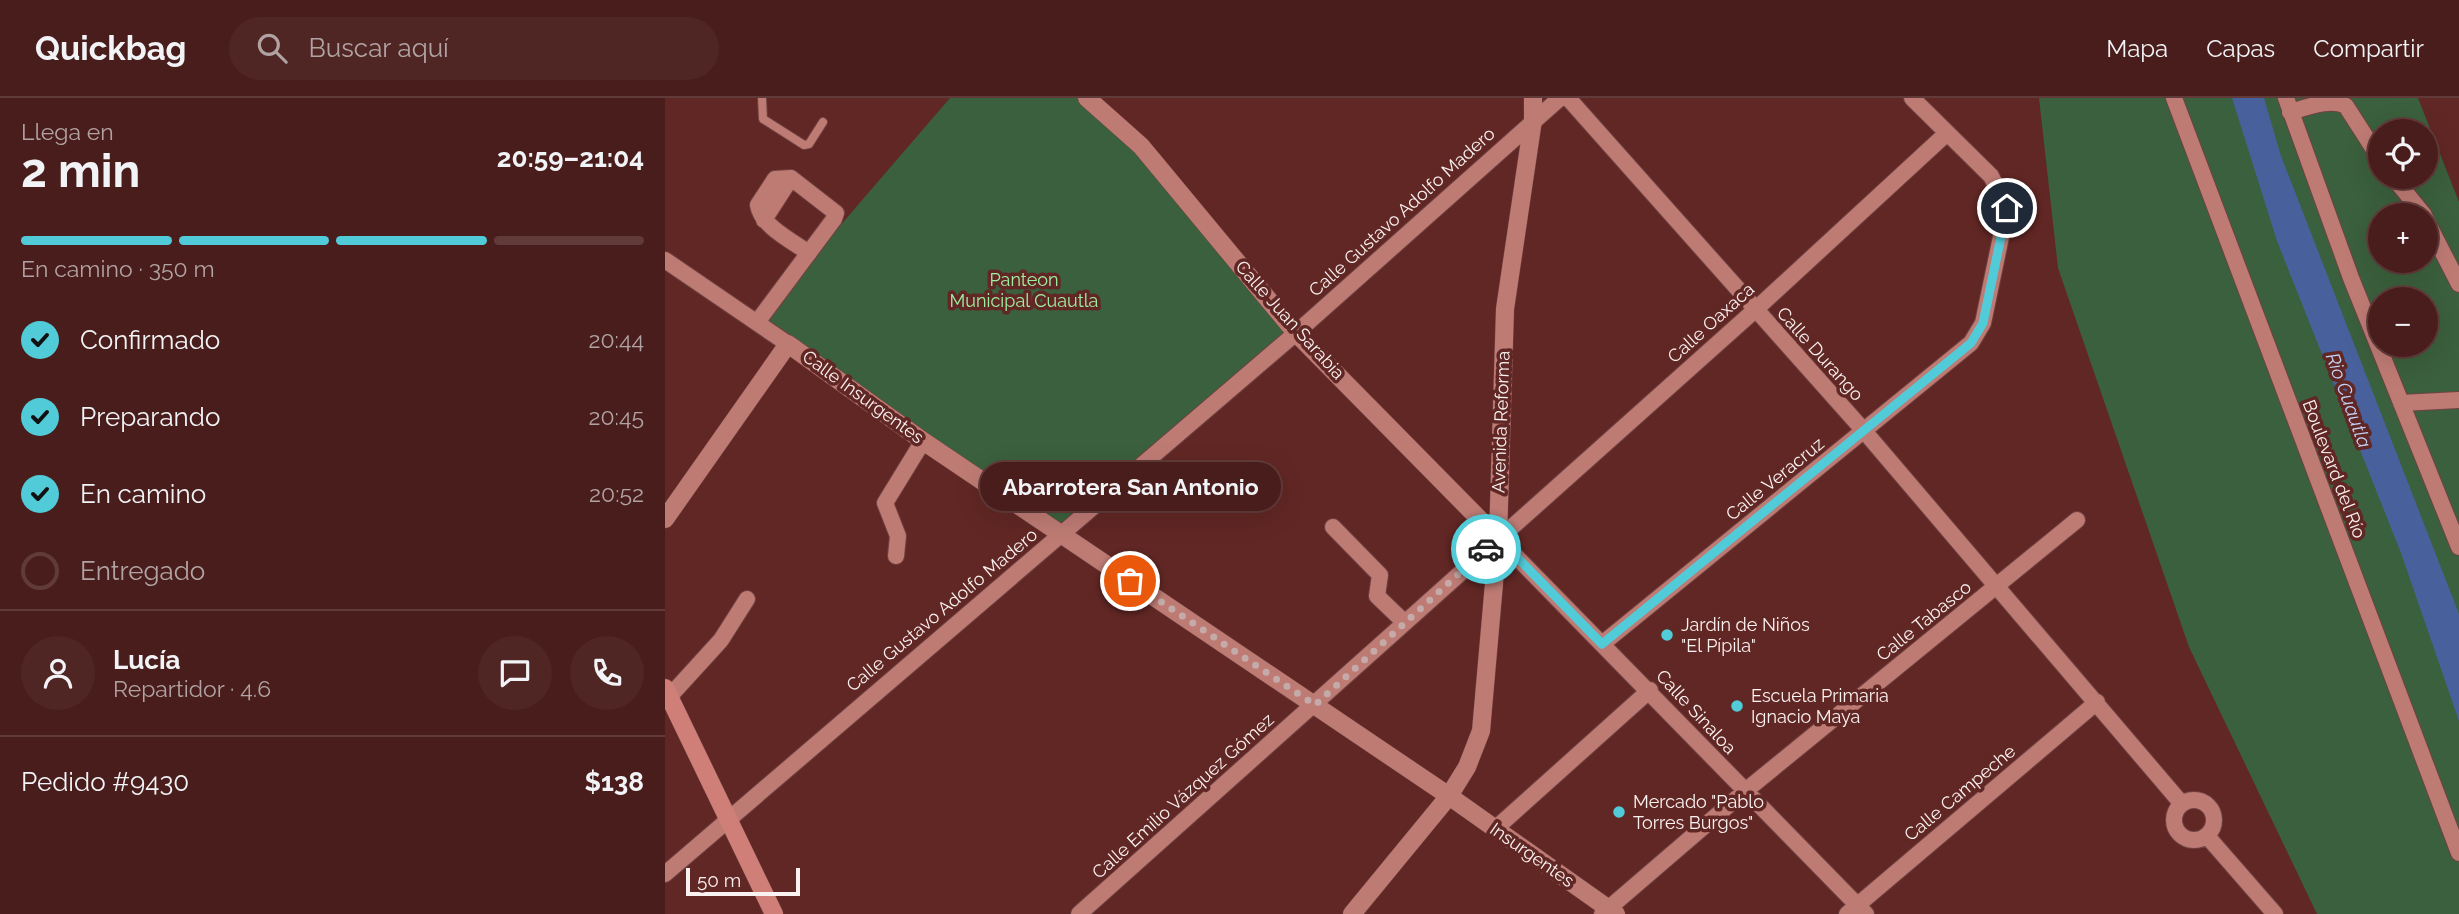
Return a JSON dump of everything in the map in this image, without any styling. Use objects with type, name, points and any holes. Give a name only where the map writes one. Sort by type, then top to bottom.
[{"type":"main road","points":[[667,693],[774,914]]},
{"type":"street","name":"Calle Juan Sarabia","points":[[1087,98],[1141,146],[1296,333],[1498,538]]},
{"type":"street","name":"Avenida Reforma","points":[[1352,914],[1449,796],[1467,767],[1481,731],[1498,538],[1505,309],[1533,120],[1533,98]]},
{"type":"street","name":"Calle Gustavo Adolfo Madero","points":[[665,874],[1296,333],[1560,98]]},
{"type":"street","name":"Calle Durango","points":[[1568,98],[1865,432],[2182,804]]},
{"type":"street","points":[[1912,98],[1946,134]]},
{"type":"street","name":"Boulevard del Río","points":[[2174,98],[2459,853]]},
{"type":"street","points":[[2368,140],[2346,106],[2340,102],[2333,100],[2288,105],[2351,278],[2459,547]]},
{"type":"street","name":"Calle Oaxaca","points":[[1498,538],[1755,310],[1946,134]]},
{"type":"street","name":"Calle Veracruz","points":[[1602,644],[1971,343],[1983,323],[2007,208],[1991,176],[1946,134]]},
{"type":"street","points":[[758,321],[809,253],[836,213],[791,178],[764,220],[809,253]]},
{"type":"street","points":[[2403,189],[2414,203]]},
{"type":"street","points":[[2438,242],[2459,284]]},
{"type":"street","name":"Calle Insurgentes","points":[[666,262],[758,321],[923,441],[1315,705]]},
{"type":"street","points":[[665,519],[788,344]]},
{"type":"street","points":[[2401,403],[2459,400]]},
{"type":"street","points":[[896,556],[898,536],[885,503],[923,441]]},
{"type":"street","name":"Calle Tabasco","points":[[1609,912],[1744,792],[2077,520]]},
{"type":"street","points":[[1333,527],[1375,568],[1380,575],[1377,596],[1403,621]]},
{"type":"street","name":"Calle Emilio Vázquez Gómez","points":[[1079,914],[1498,538]]},
{"type":"street","name":"Calle Sinaloa","points":[[1498,538],[1650,690],[1857,911]]},
{"type":"street","points":[[667,693],[721,640],[747,599]]},
{"type":"street","points":[[1495,829],[1650,690]]},
{"type":"street","name":"Calle Campeche","points":[[1857,911],[2097,702]]},
{"type":"street","name":"Insurgentes","points":[[1315,705],[1449,796],[1609,912]]},
{"type":"street","points":[[2196,800],[2210,807],[2215,822],[2207,836],[2193,841],[2180,836],[2173,819],[2182,804],[2196,800]]},
{"type":"street","points":[[2207,836],[2276,914]]},
{"type":"lane","points":[[762,98],[763,119],[803,145],[809,144],[823,122]]},
{"type":"green space","name":"Panteon Municipal Cuautla","points":[[950,98],[1087,98],[1296,333],[1061,535],[758,321]]},
{"type":"green space","points":[[2039,98],[2418,98],[2426,119],[2368,119],[2368,189],[2438,189],[2438,149],[2459,202],[2459,914],[2317,914],[2189,647],[2058,268]]},
{"type":"water","name":"Rio Cuautla","points":[[2232,98],[2264,98],[2281,156],[2459,614],[2459,721],[2401,553],[2277,241]]},
{"type":"way so far","points":[[1130,581],[1315,705],[1403,621],[1486,549]]},
{"type":"place","name":"Abarrotera San Antonio","points":[[1130,581]]},
{"type":"place","name":"Jardín de Niños \"El Pípila\"","points":[[1667,635]]},
{"type":"place","name":"Escuela Primaria Ignacio Maya","points":[[1737,706]]},
{"type":"place","name":"Mercado \"Pablo Torres Burgos\"","points":[[1619,812]]},
{"type":"route","points":[[1486,549],[1498,538],[1602,644],[1971,343],[1983,323],[2007,208]]}]
